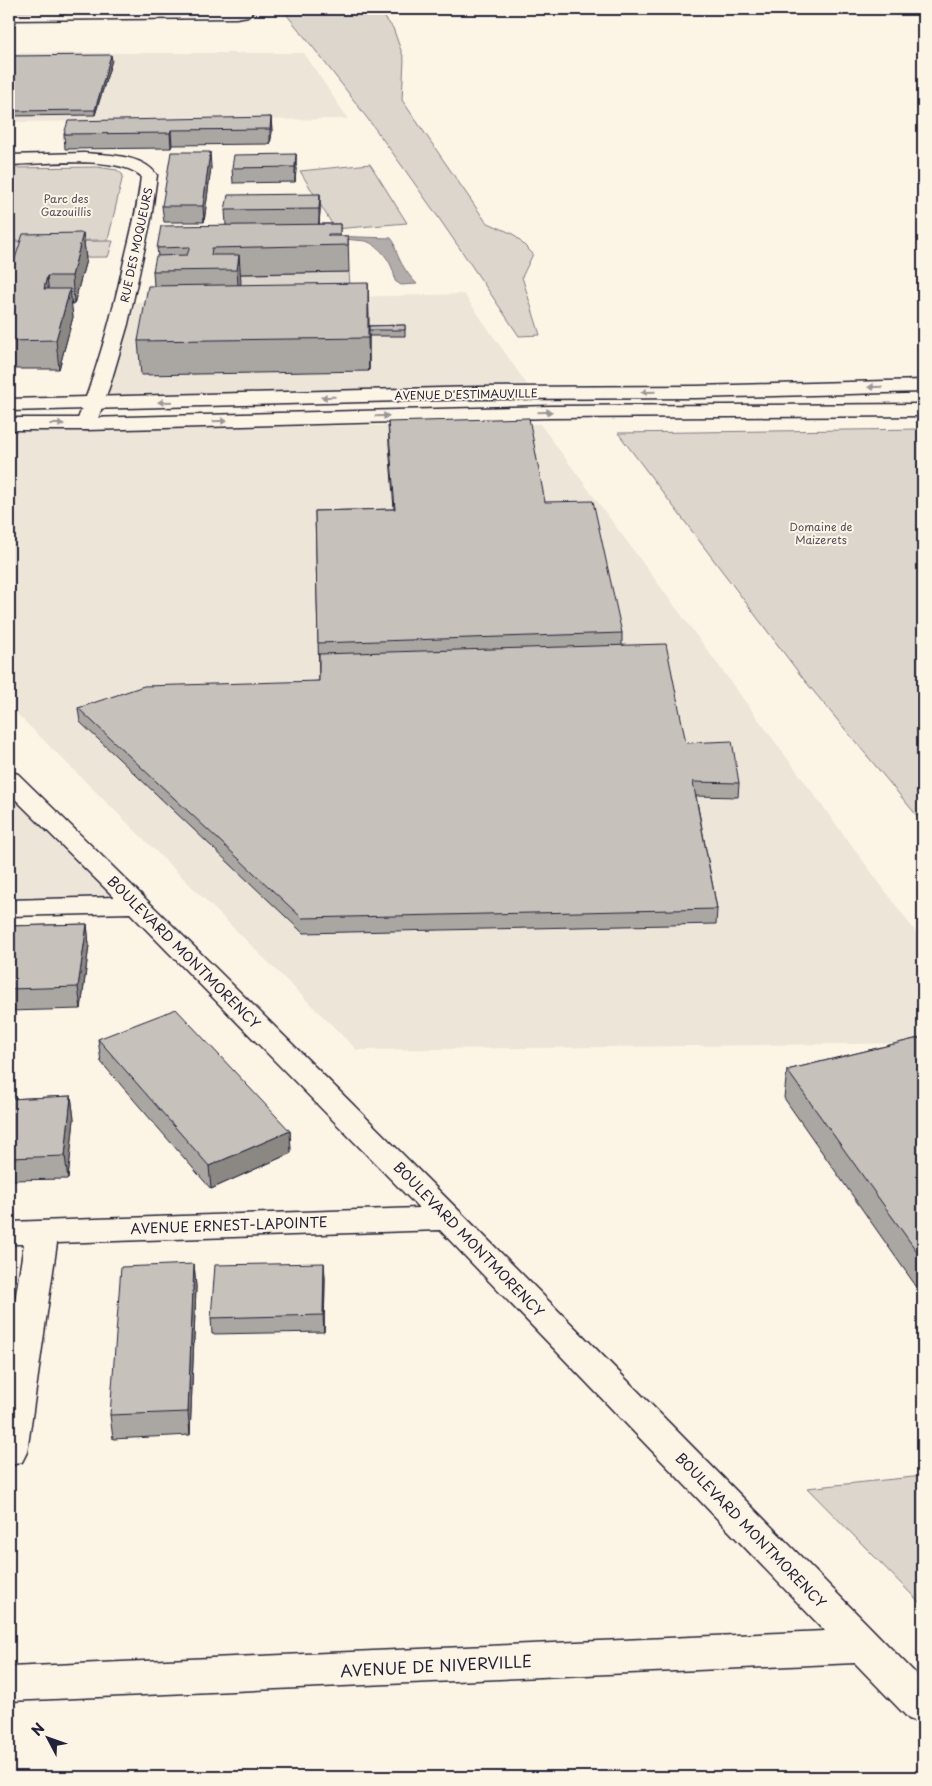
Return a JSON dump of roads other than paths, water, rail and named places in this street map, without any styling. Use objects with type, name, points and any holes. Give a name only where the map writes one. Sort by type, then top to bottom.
[{"type":"street","points":[[9,16],[246,11]]},
{"type":"street","name":"RUE DES MOQUEURS","points":[[9,160],[112,159],[138,165],[146,170],[149,175],[138,241],[124,303],[94,404],[86,424]]},
{"type":"street","name":"AVENUE D'ESTIMAUVILLE","points":[[9,405],[479,393],[696,392],[923,386]]},
{"type":"street","name":"AVENUE D'ESTIMAUVILLE","points":[[9,424],[86,424],[550,412],[923,410]]},
{"type":"street","name":"BOULEVARD MONTMORENCY","points":[[9,779],[138,905],[449,1218],[923,1707]]},
{"type":"street","points":[[9,908],[138,905]]},
{"type":"street","name":"AVENUE ERNEST-LAPOINTE","points":[[9,1233],[449,1218]]},
{"type":"street","points":[[9,1452],[42,1232]]},
{"type":"street","name":"AVENUE DE NIVERVILLE","points":[[9,1684],[864,1646]]},
{"type":"park label","name":"Parc des Gazouillis","points":[[66,204]]},
{"type":"park label","name":"Domaine de Maizerets","points":[[821,532]]}]
